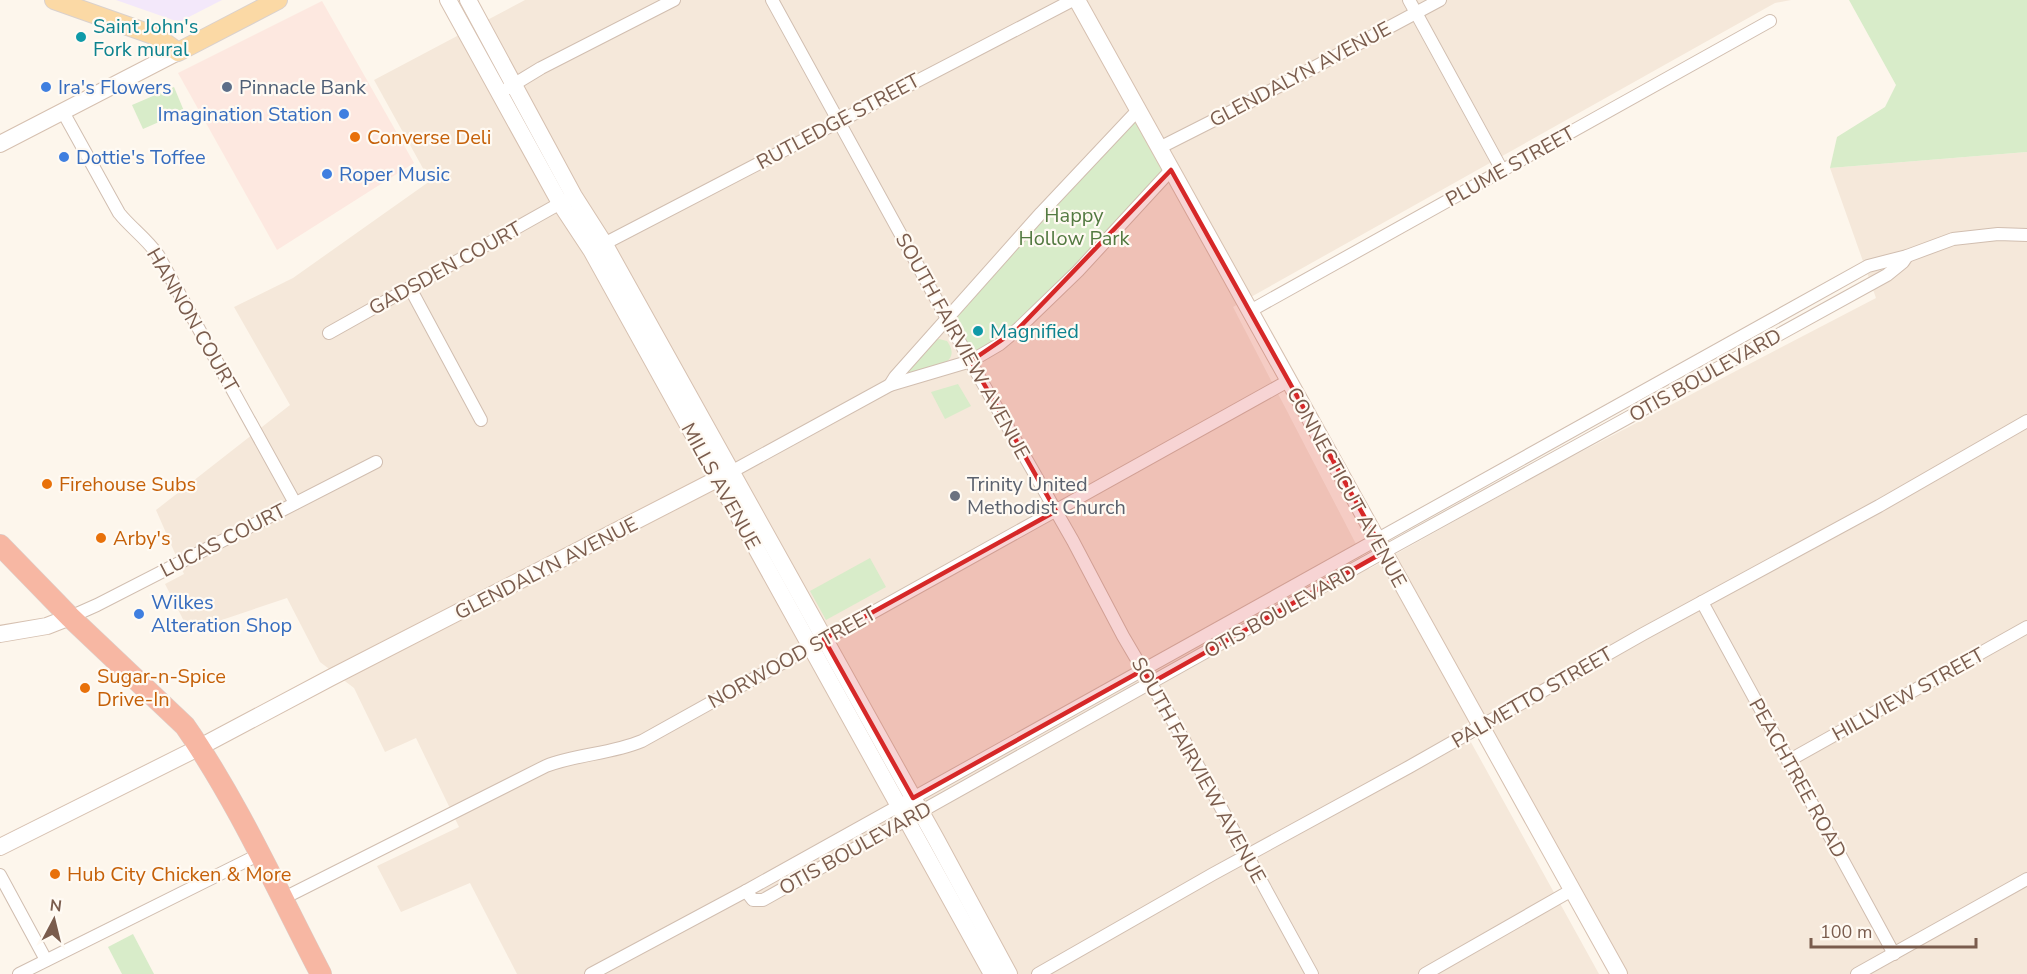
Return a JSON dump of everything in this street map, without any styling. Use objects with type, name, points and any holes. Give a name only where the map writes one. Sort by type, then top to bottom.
[{"type":"highway","points":[[0,545],[70,617],[185,726],[200,747],[260,854],[321,974]]},
{"type":"main road","points":[[54,0],[156,36],[178,52],[278,0]]},
{"type":"street","name":"MILLS AVENUE","points":[[448,0],[507,88]]},
{"type":"street","name":"MILLS AVENUE","points":[[468,0],[507,88],[567,200],[597,247],[910,808],[1009,974]]},
{"type":"street","points":[[507,88],[541,68],[674,0]]},
{"type":"street","name":"SOUTH FAIRVIEW AVENUE","points":[[772,0],[946,318],[1248,855],[1312,974]]},
{"type":"street","name":"RUTLEDGE STREET","points":[[597,247],[1075,0]]},
{"type":"street","name":"CONNECTICUT AVENUE","points":[[1075,0],[1619,974]]},
{"type":"street","points":[[1409,0],[1502,170]]},
{"type":"street","name":"GLENDALYN AVENUE","points":[[1159,148],[1440,0]]},
{"type":"street","name":"PLUME STREET","points":[[1250,311],[1770,21]]},
{"type":"street","points":[[0,144],[178,52]]},
{"type":"street","name":"GLENDALYN AVENUE","points":[[890,385],[894,377],[946,318],[1138,110]]},
{"type":"street","name":"HANNON COURT","points":[[63,112],[119,213],[126,222],[148,240],[158,255],[295,503]]},
{"type":"street","name":"GLENDALYN AVENUE","points":[[0,847],[200,747],[725,476],[890,385],[971,361],[1000,344],[1019,328],[1078,271],[1171,170]]},
{"type":"street","name":"GADSDEN COURT","points":[[329,333],[567,200]]},
{"type":"street","name":"OTIS BOULEVARD","points":[[591,974],[746,891],[1151,683],[1380,546],[1868,266],[1907,256],[1938,243],[1968,237],[1998,234],[2027,236]]},
{"type":"street","name":"OTIS BOULEVARD","points":[[910,808],[1143,670],[1887,275],[1907,256]]},
{"type":"street","points":[[410,288],[481,420]]},
{"type":"street","name":"NORWOOD STREET","points":[[282,899],[546,766],[567,759],[620,749],[642,741],[1288,381]]},
{"type":"street","name":"PALMETTO STREET","points":[[1038,974],[2027,422]]},
{"type":"street","name":"LUCAS COURT","points":[[70,617],[376,462]]},
{"type":"street","name":"PEACHTREE ROAD","points":[[1702,602],[1894,954]]},
{"type":"street","points":[[0,634],[47,626],[70,617]]},
{"type":"street","name":"HILLVIEW STREET","points":[[1788,761],[2027,628]]},
{"type":"street","name":"MILLS AVENUE","points":[[910,808],[992,974]]},
{"type":"street","points":[[19,974],[260,854]]},
{"type":"street","points":[[0,875],[46,960]]},
{"type":"street","points":[[1857,974],[2027,879]]},
{"type":"street","points":[[1425,974],[1572,890]]},
{"type":"highlighted area","points":[[1171,170],[1384,552],[1151,683],[1143,670],[913,798],[824,639],[1056,511],[971,361],[1019,328]]},
{"type":"shaded area","points":[[116,0],[222,0],[181,21]]},
{"type":"shaded area","points":[[525,0],[1791,0],[1775,3],[1233,307],[1369,569],[1552,467],[1876,298],[1830,168],[2027,152],[2027,974],[1628,974],[1483,714],[1462,726],[1599,974],[517,974],[470,883],[401,912],[377,866],[459,827],[416,738],[385,752],[354,688],[320,662],[287,598],[189,631],[165,584],[184,574],[156,510],[290,405],[234,307],[293,278],[430,181],[374,80]]},
{"type":"shaded area","points":[[322,1],[414,163],[277,250],[178,73]]},
{"type":"green space","points":[[1849,0],[2027,0],[2027,152],[1830,168],[1837,137],[1885,107],[1896,85]]},
{"type":"green space","points":[[174,87],[184,111],[143,129],[132,105]]},
{"type":"green space","name":"Happy Hollow Park","points":[[1138,110],[1171,170],[1078,271],[971,361],[947,318]]},
{"type":"green space","points":[[939,339],[947,341],[951,349],[951,356],[947,361],[909,375],[907,372],[932,342]]},
{"type":"green space","points":[[958,384],[971,406],[945,419],[931,392]]},
{"type":"green space","points":[[870,558],[886,587],[826,620],[810,591]]},
{"type":"green space","points":[[133,934],[154,974],[122,974],[108,947]]},
{"type":"place","name":"Saint John's Fork mural","points":[[81,37]]},
{"type":"place","name":"Ira's Flowers","points":[[46,87]]},
{"type":"place","name":"Pinnacle Bank","points":[[227,87]]},
{"type":"place","name":"Imagination Station","points":[[344,114]]},
{"type":"place","name":"Converse Deli","points":[[355,137]]},
{"type":"place","name":"Dottie's Toffee","points":[[64,157]]},
{"type":"place","name":"Roper Music","points":[[327,174]]},
{"type":"place","name":"Magnified","points":[[978,331]]},
{"type":"place","name":"Firehouse Subs","points":[[47,484]]},
{"type":"place","name":"Trinity United Methodist Church","points":[[955,496]]},
{"type":"place","name":"Arby's","points":[[101,538]]},
{"type":"place","name":"Wilkes Alteration Shop","points":[[139,614]]},
{"type":"place","name":"Sugar-n-Spice Drive-In","points":[[85,688]]},
{"type":"place","name":"Hub City Chicken & More","points":[[55,874]]}]
